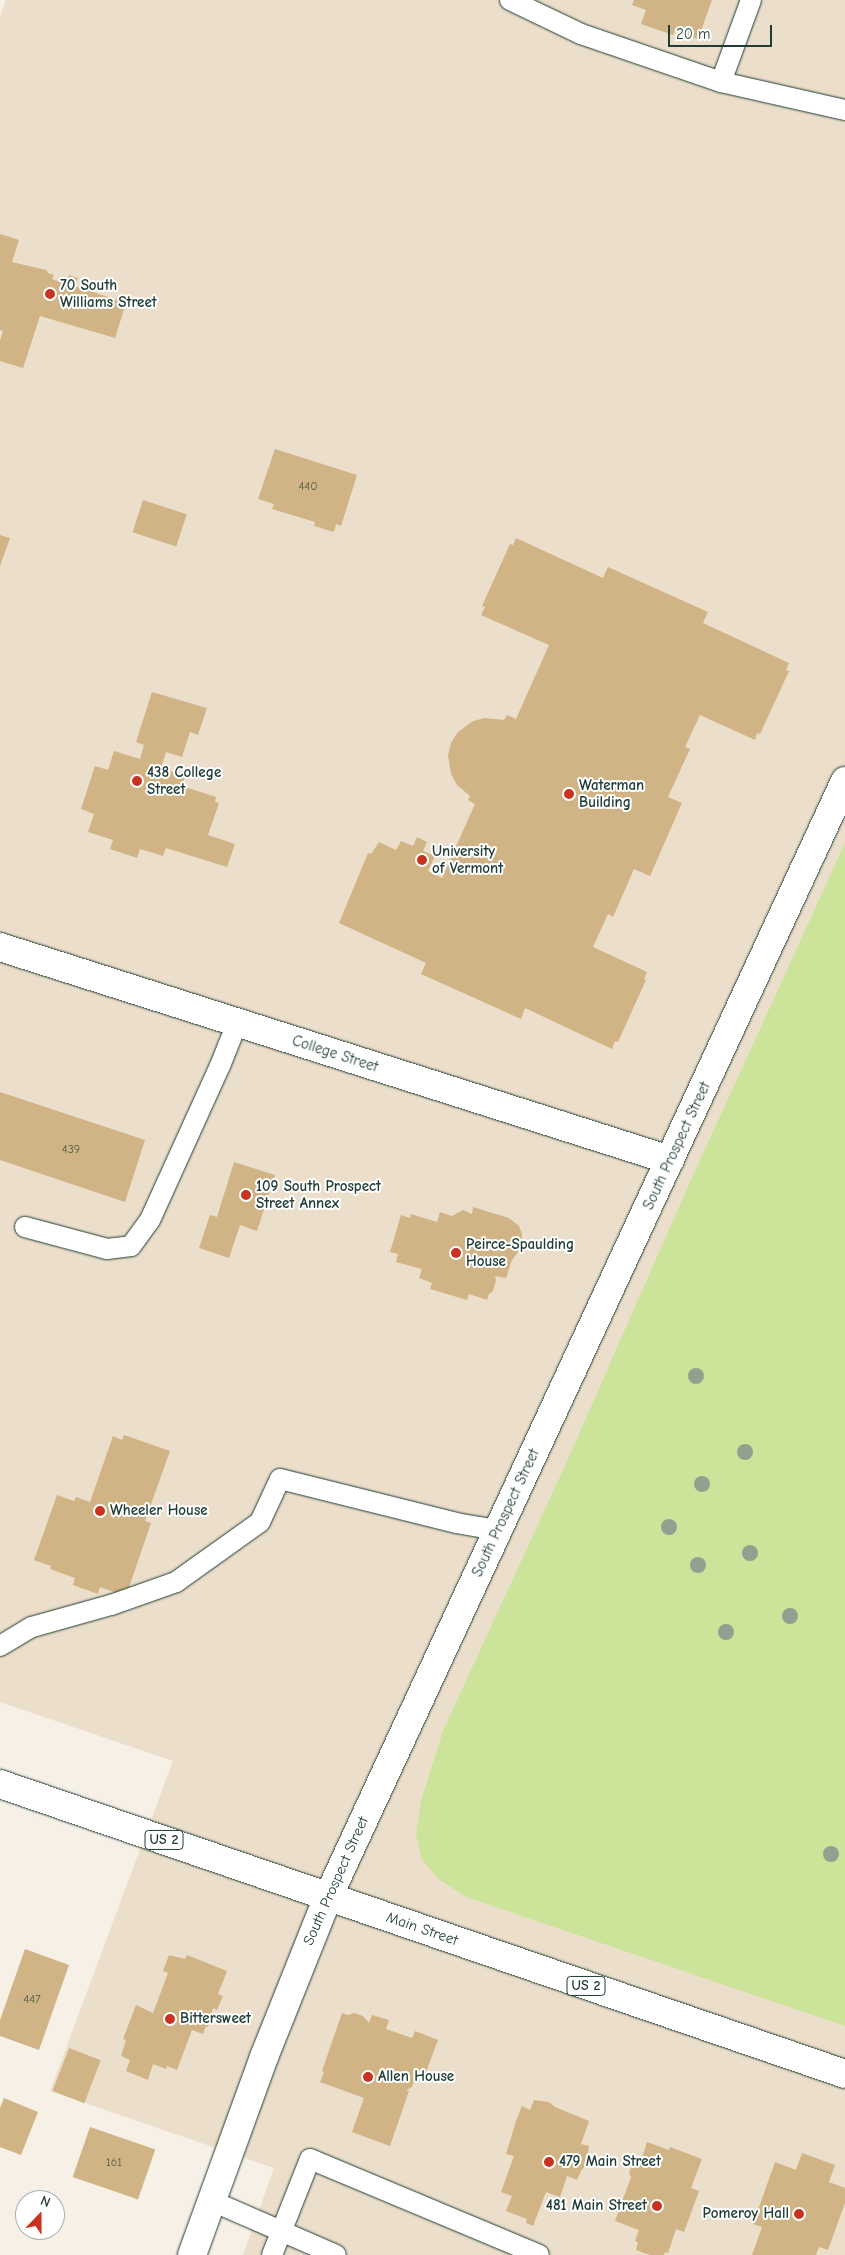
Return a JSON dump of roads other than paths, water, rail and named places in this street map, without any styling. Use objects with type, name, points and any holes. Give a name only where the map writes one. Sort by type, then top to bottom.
[{"type":"street","name":"South Prospect Street","points":[[192,2255],[264,2057],[328,1897],[845,781]]},
{"type":"street","name":"College Street","points":[[0,947],[670,1160]]},
{"type":"street","name":"Main Street","points":[[0,1784],[845,2074]]},
{"type":"lane","points":[[510,0],[581,34],[721,82],[845,110]]},
{"type":"lane","points":[[721,82],[751,0]]},
{"type":"lane","points":[[25,1227],[107,1249],[131,1246],[150,1220],[220,1066],[237,1022]]},
{"type":"lane","points":[[0,1646],[32,1626],[111,1605],[176,1582],[260,1522],[280,1479],[456,1523],[497,1530]]},
{"type":"lane","points":[[272,2255],[310,2160],[539,2255]]},
{"type":"lane","points":[[212,2201],[336,2255]]},
{"type":"place","name":"70 South Williams Street","points":[[50,294]]},
{"type":"place","name":"438 College Street","points":[[137,781]]},
{"type":"place","name":"Waterman Building","points":[[569,794]]},
{"type":"place","name":"University of Vermont","points":[[422,860]]},
{"type":"place","name":"109 South Prospect Street Annex","points":[[246,1195]]},
{"type":"place","name":"Peirce-Spaulding House","points":[[456,1253]]},
{"type":"place","name":"Wheeler House","points":[[100,1511]]},
{"type":"place","name":"Bittersweet","points":[[170,2019]]},
{"type":"place","name":"Allen House","points":[[368,2077]]},
{"type":"place","name":"479 Main Street","points":[[549,2162]]},
{"type":"place","name":"481 Main Street","points":[[657,2206]]},
{"type":"place","name":"Pomeroy Hall","points":[[799,2214]]}]
